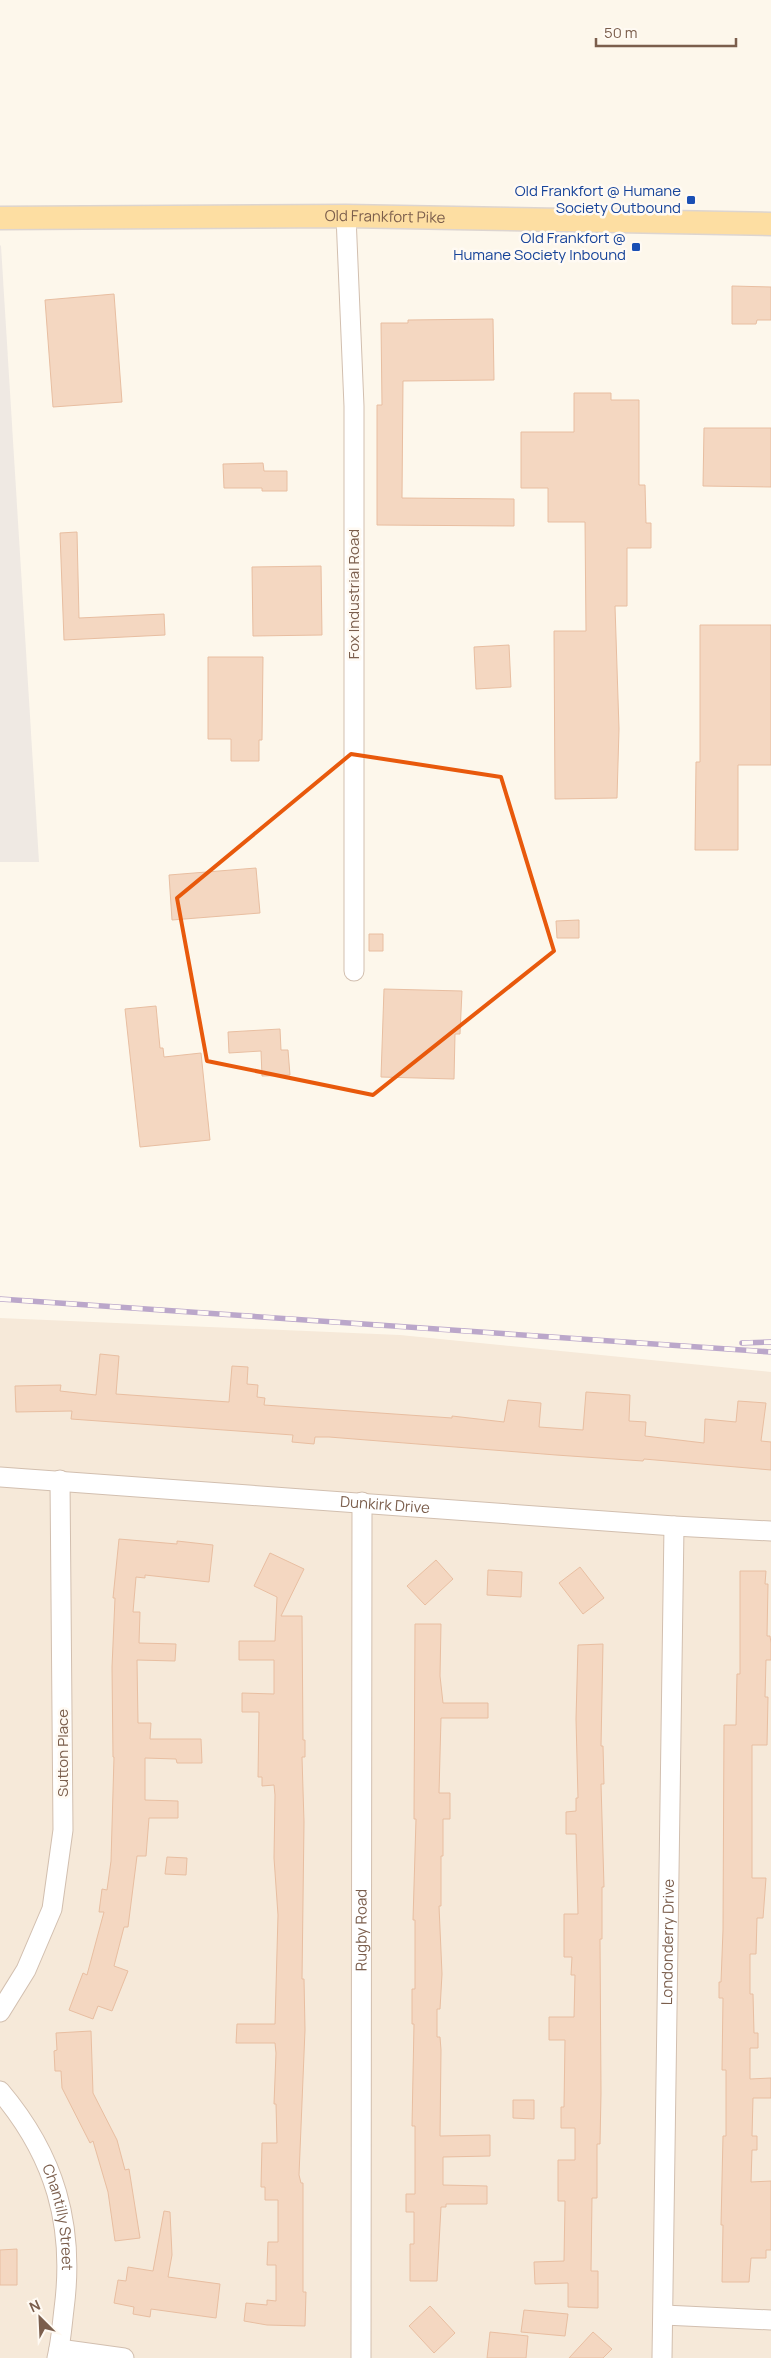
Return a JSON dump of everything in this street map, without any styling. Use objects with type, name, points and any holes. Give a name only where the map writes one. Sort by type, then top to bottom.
[{"type":"main road","name":"Old Frankfort Pike","points":[[0,218],[346,216],[771,224]]},
{"type":"street","name":"Fox Industrial Road","points":[[346,216],[354,406],[354,971]]},
{"type":"street","name":"Dunkirk Drive","points":[[0,1477],[674,1526],[771,1531]]},
{"type":"street","name":"Sutton Place","points":[[0,2012],[26,1970],[52,1909],[63,1830],[60,1480]]},
{"type":"street","name":"Rugby Road","points":[[361,2358],[362,1502]]},
{"type":"street","name":"Londonderry Drive","points":[[662,2358],[674,1526]]},
{"type":"street","name":"Chantilly Street","points":[[0,2091],[16,2110],[36,2142],[53,2176],[64,2216],[68,2280],[58,2354]]},
{"type":"street","points":[[664,2315],[771,2320]]},
{"type":"street","points":[[58,2354],[124,2358]]},
{"type":"highlighted area","points":[[351,754],[501,777],[554,951],[373,1095],[207,1061],[177,898]]},
{"type":"shaded area","points":[[1,246],[39,862],[0,862]]},
{"type":"shaded area","points":[[0,1318],[400,1335],[771,1372],[771,2358],[0,2358]]},
{"type":"building","points":[[732,286],[771,287],[771,320],[757,320],[756,324],[732,324]]},
{"type":"building","points":[[114,294],[122,402],[53,407],[45,300]]},
{"type":"building","points":[[493,319],[494,380],[403,381],[402,498],[514,499],[514,526],[377,525],[377,405],[382,405],[381,323],[408,323],[408,320]]},
{"type":"building","points":[[574,393],[611,393],[611,400],[639,400],[639,485],[645,485],[646,523],[651,523],[651,548],[627,548],[627,606],[615,606],[619,729],[617,798],[555,799],[554,631],[586,631],[585,522],[548,522],[548,488],[521,488],[521,432],[574,432]]},
{"type":"building","points":[[704,428],[771,428],[771,487],[703,486]]},
{"type":"building","points":[[263,463],[264,471],[287,471],[287,491],[262,491],[262,488],[224,488],[223,464]]},
{"type":"building","points":[[77,532],[79,618],[164,614],[165,635],[64,640],[60,533]]},
{"type":"building","points":[[321,566],[322,635],[253,636],[252,567]]},
{"type":"building","points":[[700,625],[771,625],[771,765],[738,765],[738,850],[695,850],[696,762],[700,762]]},
{"type":"building","points":[[509,645],[511,687],[476,689],[474,647]]},
{"type":"building","points":[[208,657],[263,657],[262,740],[259,740],[259,761],[231,761],[231,739],[208,739]]},
{"type":"building","points":[[256,868],[260,913],[172,920],[169,875]]},
{"type":"building","points":[[579,920],[579,938],[557,938],[556,921]]},
{"type":"building","points":[[369,934],[383,934],[383,951],[369,951]]},
{"type":"building","points":[[384,989],[462,991],[460,1034],[455,1034],[454,1079],[381,1077]]},
{"type":"building","points":[[156,1006],[160,1048],[163,1048],[164,1057],[201,1053],[210,1140],[140,1147],[125,1009]]},
{"type":"building","points":[[280,1029],[281,1050],[288,1050],[290,1075],[262,1076],[261,1051],[229,1053],[228,1032]]},
{"type":"building","points":[[100,1354],[119,1356],[116,1394],[229,1402],[232,1366],[248,1367],[247,1384],[258,1385],[257,1397],[265,1398],[264,1405],[452,1418],[452,1416],[504,1422],[508,1400],[541,1403],[539,1427],[583,1430],[586,1392],[630,1395],[629,1421],[646,1422],[645,1436],[704,1443],[705,1419],[736,1422],[738,1401],[766,1403],[761,1441],[771,1442],[771,1470],[644,1459],[643,1461],[556,1455],[329,1437],[315,1437],[314,1444],[292,1442],[293,1435],[71,1419],[72,1411],[16,1412],[15,1386],[61,1385],[60,1391],[96,1395]]},
{"type":"building","points":[[119,1539],[177,1544],[177,1541],[213,1545],[209,1582],[145,1575],[145,1578],[136,1577],[133,1612],[140,1612],[139,1643],[176,1644],[175,1661],[137,1660],[138,1723],[151,1723],[150,1739],[201,1739],[202,1763],[177,1763],[176,1759],[145,1758],[145,1800],[178,1801],[178,1818],[149,1818],[146,1856],[137,1856],[128,1927],[124,1927],[114,1966],[128,1971],[112,2011],[98,2006],[93,2019],[69,2010],[83,1973],[87,1975],[104,1912],[99,1912],[102,1889],[107,1890],[111,1861],[114,1757],[112,1667],[115,1598],[113,1598]]},
{"type":"building","points":[[270,1553],[304,1569],[281,1616],[302,1616],[303,1740],[305,1740],[305,1757],[302,1757],[304,1822],[302,1979],[304,1979],[305,2030],[299,2175],[301,2183],[303,2183],[303,2292],[306,2292],[305,2326],[267,2325],[244,2321],[246,2303],[267,2305],[267,2300],[276,2301],[276,2265],[267,2265],[268,2242],[278,2242],[278,2200],[265,2200],[265,2187],[261,2187],[262,2143],[277,2143],[276,2104],[274,2104],[275,2043],[236,2043],[237,2024],[275,2024],[278,1915],[274,1858],[274,1785],[262,1786],[262,1777],[258,1777],[259,1712],[242,1712],[242,1693],[274,1694],[274,1660],[239,1660],[239,1641],[275,1641],[277,1597],[254,1586]]},
{"type":"building","points":[[436,1560],[453,1579],[425,1605],[407,1586]]},
{"type":"building","points":[[580,1567],[604,1598],[583,1614],[559,1583]]},
{"type":"building","points":[[488,1570],[522,1572],[521,1597],[487,1595]]},
{"type":"building","points":[[740,1571],[766,1571],[765,1584],[768,1584],[767,1636],[770,1636],[771,1643],[771,1660],[766,1660],[765,1697],[768,1697],[767,1745],[752,1745],[752,1878],[766,1878],[763,1918],[757,1918],[756,1954],[750,1954],[750,1994],[753,1994],[754,2033],[758,2033],[758,2048],[750,2048],[750,2079],[771,2078],[771,2098],[753,2098],[752,2136],[757,2136],[757,2150],[752,2150],[751,2182],[771,2181],[771,2250],[766,2250],[766,2258],[751,2258],[749,2282],[722,2282],[723,2225],[721,2225],[723,2136],[726,2136],[726,2070],[722,2070],[723,1998],[719,1998],[719,1982],[721,1982],[723,1930],[724,1725],[736,1725],[737,1674],[740,1674]]},
{"type":"building","points":[[415,1624],[441,1624],[440,1676],[443,1703],[488,1703],[488,1718],[441,1718],[439,1793],[450,1793],[450,1819],[443,1819],[441,1906],[439,1906],[442,1974],[440,2009],[437,2009],[437,2037],[440,2037],[441,2050],[440,2136],[490,2135],[490,2156],[443,2157],[443,2185],[487,2186],[487,2204],[446,2204],[446,2207],[441,2207],[437,2281],[410,2281],[410,2244],[414,2244],[414,2212],[406,2212],[406,2194],[415,2194],[415,2126],[412,2126],[414,2024],[412,2024],[412,1989],[415,1989],[415,1920],[413,1920],[416,1819],[414,1819]]},
{"type":"building","points":[[603,1644],[601,1746],[603,1746],[604,1784],[601,1784],[604,1887],[602,1887],[602,1939],[600,1939],[601,2093],[600,2144],[597,2144],[597,2198],[592,2198],[591,2271],[598,2271],[598,2308],[568,2307],[568,2283],[535,2284],[534,2262],[564,2261],[565,2201],[558,2201],[558,2160],[575,2160],[575,2128],[561,2128],[561,2107],[564,2107],[565,2040],[549,2040],[549,2017],[574,2017],[575,1975],[571,1975],[572,1957],[564,1957],[564,1914],[578,1914],[576,1834],[566,1834],[566,1812],[576,1811],[576,1798],[578,1798],[576,1719],[578,1645]]},
{"type":"building","points":[[167,1857],[187,1858],[186,1875],[165,1874]]},
{"type":"building","points":[[91,2031],[93,2093],[117,2140],[125,2170],[129,2169],[140,2238],[115,2241],[108,2192],[93,2141],[90,2143],[62,2088],[61,2071],[55,2071],[54,2051],[57,2050],[56,2033]]},
{"type":"building","points":[[513,2100],[534,2100],[534,2119],[513,2118]]},
{"type":"building","points":[[164,2211],[170,2212],[172,2255],[168,2277],[220,2284],[216,2318],[151,2309],[150,2317],[133,2314],[134,2307],[114,2303],[118,2280],[126,2281],[128,2267],[153,2271]]},
{"type":"building","points":[[17,2249],[17,2285],[0,2285],[0,2250]]},
{"type":"building","points":[[430,2306],[455,2333],[434,2353],[409,2326]]},
{"type":"building","points":[[524,2310],[568,2314],[565,2336],[521,2332]]},
{"type":"building","points":[[490,2332],[528,2336],[526,2358],[487,2358]]},
{"type":"building","points":[[593,2332],[612,2349],[603,2358],[569,2358]]},
{"type":"railway","points":[[0,1299],[771,1352]]},
{"type":"railway","points":[[742,1343],[771,1342]]},
{"type":"place","name":"Old Frankfort @ Humane Society Outbound","points":[[691,200]]},
{"type":"place","name":"Old Frankfort @ Humane Society Inbound","points":[[636,247]]}]
